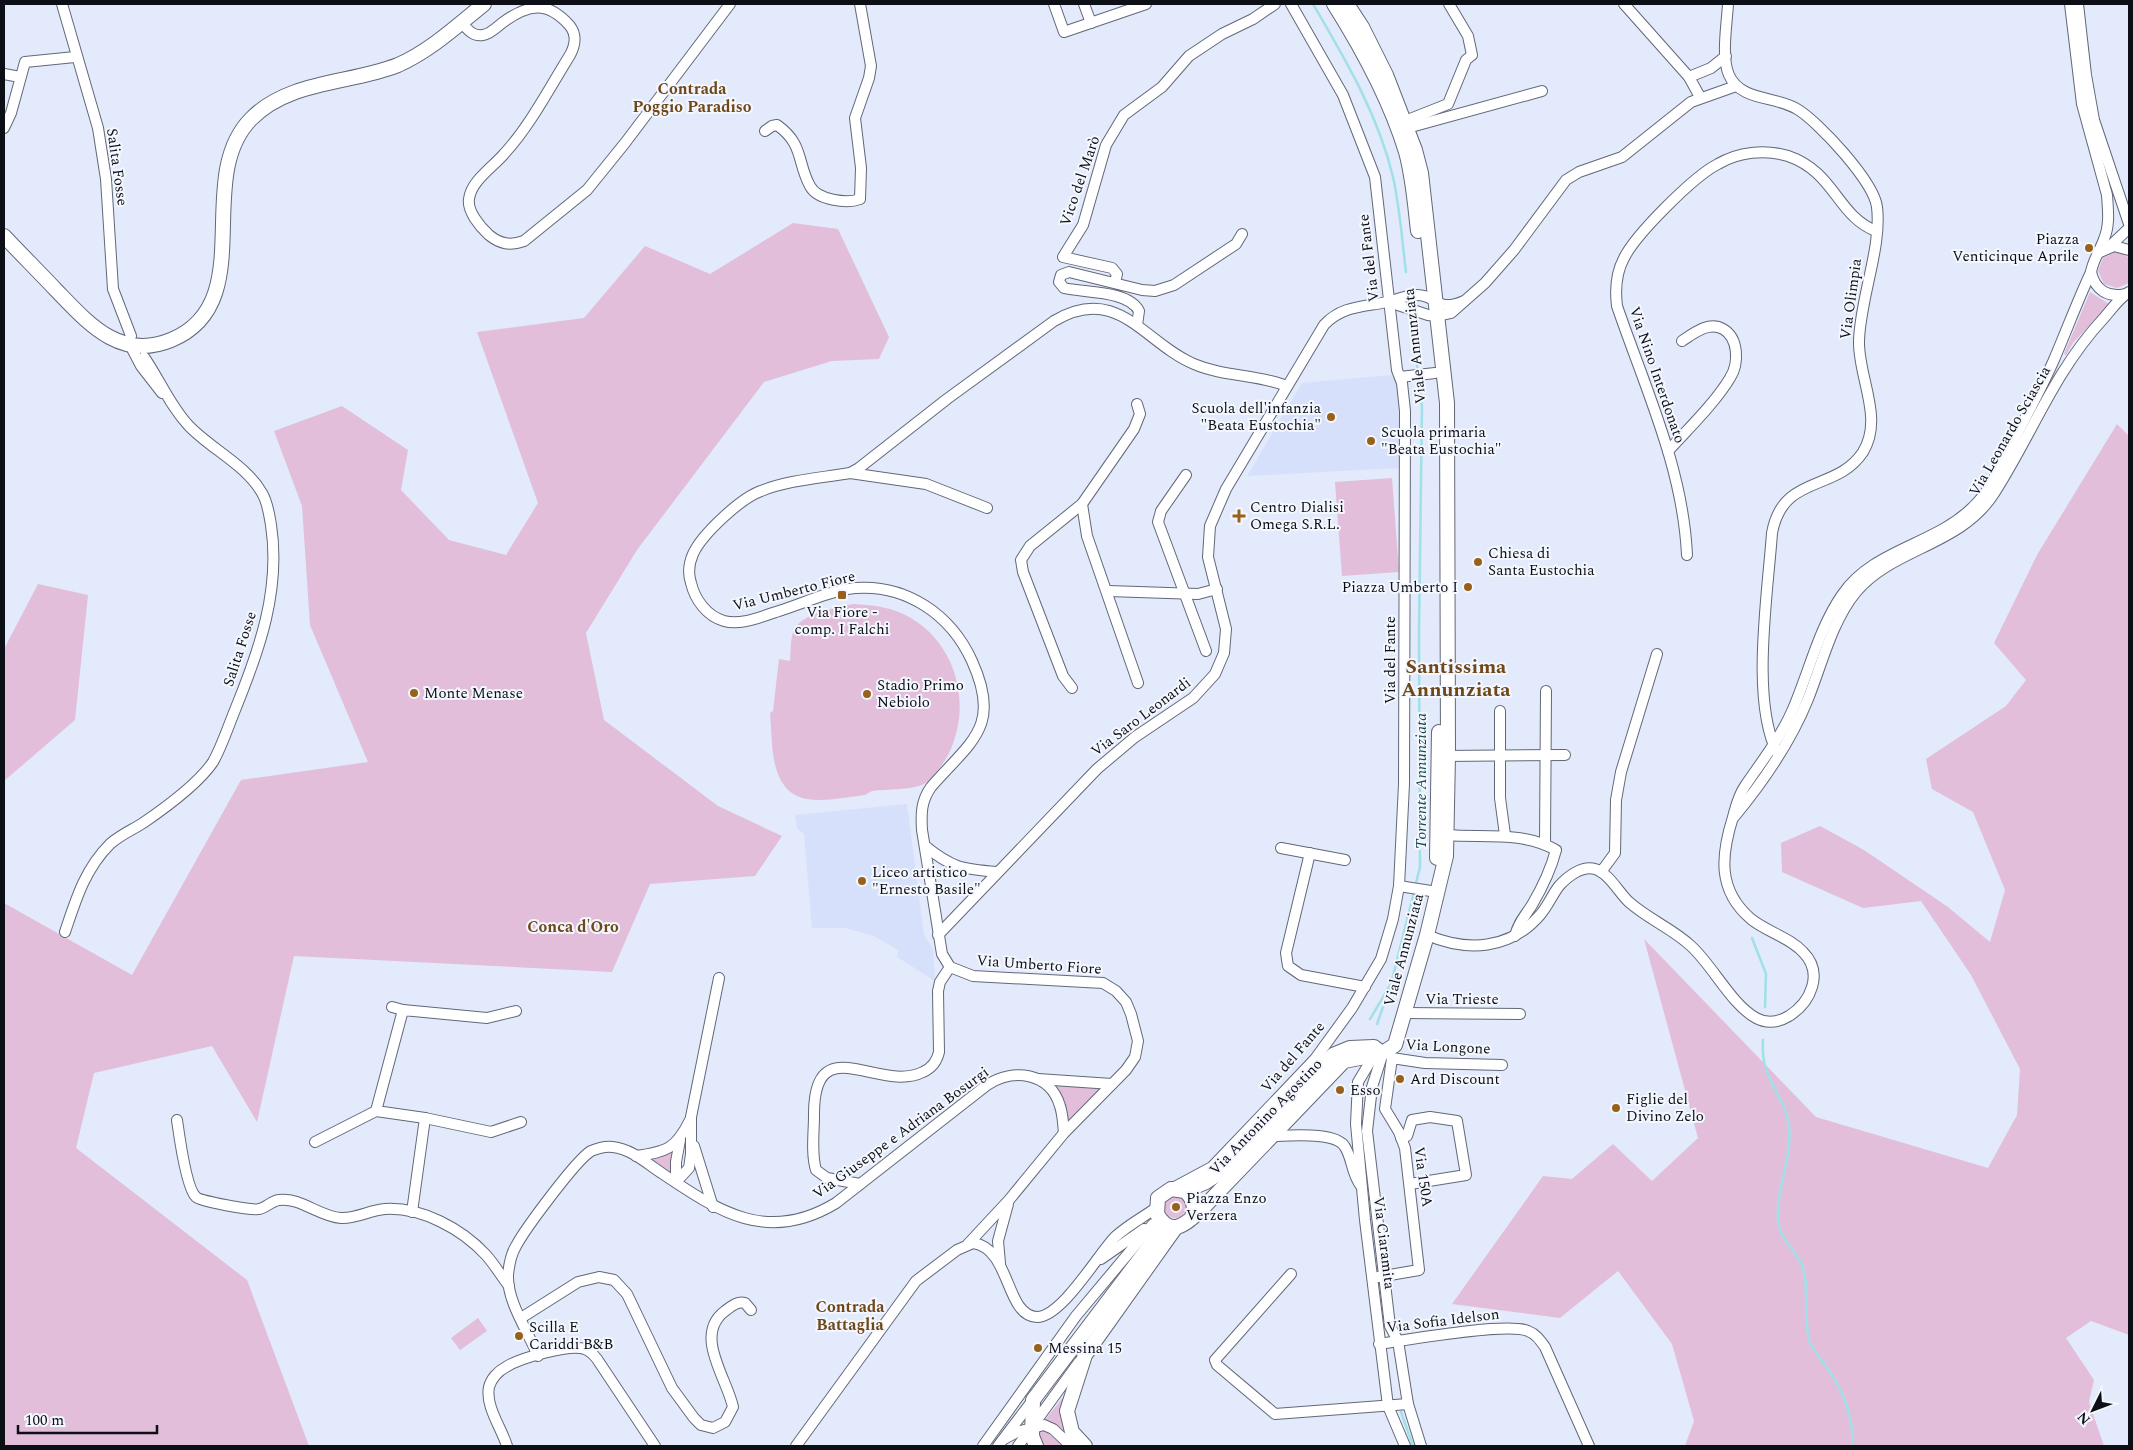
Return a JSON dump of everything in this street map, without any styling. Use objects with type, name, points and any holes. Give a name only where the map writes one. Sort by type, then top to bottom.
[{"type":"main road","points":[[4,236],[90,324],[113,340],[131,340],[150,346],[175,338],[200,319],[213,300],[219,282],[228,159],[234,142],[251,119],[264,107],[286,95],[399,64],[422,52],[484,4]]},
{"type":"main road","name":"Viale Annunziata","points":[[1334,4],[1403,127]]},
{"type":"main road","name":"Viale Annunziata","points":[[1347,4],[1378,59],[1421,173],[1432,308],[1443,403],[1448,594],[1443,756],[1435,889]]},
{"type":"main road","name":"Viale Annunziata","points":[[1432,308],[1432,373],[1443,403]]},
{"type":"main road","name":"Viale Annunziata","points":[[1402,1019],[1426,935],[1435,889],[1446,856],[1447,835],[1443,756]]},
{"type":"main road","points":[[1384,1052],[1386,1041],[1402,1019]]},
{"type":"main road","name":"Via Antonino Agostino","points":[[1185,1191],[1206,1182],[1218,1174],[1333,1055],[1344,1050],[1384,1052]]},
{"type":"main road","name":"Via Antonino Agostino","points":[[1191,1219],[1344,1061],[1384,1052]]},
{"type":"main road","points":[[1036,1446],[1031,1428],[1033,1400],[1155,1239],[1162,1194],[1170,1189],[1185,1191],[1193,1201],[1194,1213],[1187,1223],[1159,1219]]},
{"type":"main road","points":[[1085,1446],[1072,1432],[1067,1411],[1085,1355],[1159,1219]]},
{"type":"street","name":"Salita Fosse","points":[[62,4],[94,115],[105,172],[113,289],[131,340],[150,379],[188,425],[244,472],[262,493],[268,508],[274,546],[269,607],[256,657],[213,762],[202,776],[146,821],[118,837],[104,851],[79,888],[65,932]]},
{"type":"street","points":[[461,22],[471,33],[481,36],[490,32],[522,9],[539,6],[557,13],[569,24],[574,34],[574,47],[570,55],[517,138],[475,185],[469,198],[469,208],[483,229],[500,242],[512,244],[524,241],[587,190],[730,4]]},
{"type":"street","points":[[765,131],[777,125],[792,139],[801,155],[810,186],[816,192],[834,200],[860,199],[861,168],[855,118],[869,78],[871,66],[860,4]]},
{"type":"street","points":[[1054,4],[1064,32],[1091,22],[1118,8],[1146,4]]},
{"type":"street","points":[[1084,4],[1091,22]]},
{"type":"street","name":"Vico del Marò","points":[[1115,282],[1117,274],[1112,268],[1063,257],[1083,225],[1108,141],[1124,115],[1162,87],[1189,56],[1222,34],[1253,19],[1275,4]]},
{"type":"street","name":"Via del Fante","points":[[1170,1189],[1212,1167],[1315,1059],[1334,1035],[1381,960],[1402,887],[1405,656],[1405,411],[1402,376],[1389,302],[1375,177],[1343,95],[1291,4]]},
{"type":"street","points":[[1403,127],[1448,104],[1466,60],[1472,55],[1468,36],[1448,4]]},
{"type":"street","points":[[1624,4],[1689,77],[1700,97]]},
{"type":"street","points":[[1389,302],[1432,308],[1451,313],[1485,283],[1514,250],[1566,180],[1579,172],[1622,157],[1681,109],[1700,97],[1736,86],[1729,75],[1726,56],[1728,4]]},
{"type":"street","points":[[2070,4],[2096,128],[2128,217]]},
{"type":"street","points":[[2078,4],[2078,45]]},
{"type":"street","name":"Via Leonardo Sciascia","points":[[1601,872],[1630,902],[1692,946],[1750,1014],[1768,1022],[1785,1018],[1798,1009],[1810,993],[1815,978],[1814,970],[1802,950],[1749,918],[1732,895],[1725,876],[1723,855],[1726,837],[1732,819],[1776,749],[1797,724],[1840,596],[1859,575],[1883,559],[1948,526],[1976,505],[2001,465],[2055,358],[2091,272],[2092,263],[2105,238],[2108,219],[2107,195],[2082,104],[2078,45]]},
{"type":"street","points":[[1689,77],[1711,68],[1726,56]]},
{"type":"street","points":[[4,128],[11,113],[23,65],[28,60],[76,57]]},
{"type":"street","points":[[4,74],[20,78]]},
{"type":"street","name":"Via Olimpia","points":[[1736,86],[1748,94],[1779,101],[1796,108],[1819,124],[1872,195],[1877,205],[1876,231],[1859,342],[1871,415],[1868,442],[1852,464],[1841,473],[1800,490],[1790,497],[1775,518],[1764,658],[1766,710],[1776,749]]},
{"type":"street","points":[[1403,127],[1542,91]]},
{"type":"street","name":"Via Nino Interdonato","points":[[1687,555],[1686,530],[1680,497],[1668,451],[1620,313],[1616,293],[1624,259],[1642,232],[1696,181],[1717,164],[1748,153],[1769,152],[1804,162],[1817,171],[1832,188],[1855,220],[1876,231]]},
{"type":"street","points":[[2097,254],[2109,247],[2129,228]]},
{"type":"street","points":[[1137,324],[1139,311],[1133,303],[1100,292],[1064,288],[1059,278],[1061,275],[1069,272],[1142,290],[1164,289],[1236,244],[1242,234]]},
{"type":"street","points":[[2109,247],[2118,246],[2129,250]]},
{"type":"street","points":[[2091,272],[2092,279],[2100,290],[2112,296],[2127,293]]},
{"type":"street","name":"Via Leonardo Sciascia","points":[[1823,647],[1844,610],[1865,583],[1883,570],[1951,534],[1981,510],[2008,469],[2066,364],[2086,338],[2127,293]]},
{"type":"street","name":"Via Saro Leonardi","points":[[938,935],[1097,769],[1130,740],[1193,698],[1210,682],[1220,664],[1226,642],[1225,617],[1207,547],[1213,516],[1226,489],[1318,332],[1329,320],[1346,309],[1389,302],[1400,297],[1418,295],[1432,308]]},
{"type":"street","name":"Via Umberto Fiore","points":[[796,1446],[916,1281],[968,1244],[1009,1200],[1064,1133],[1131,1064],[1138,1041],[1128,1008],[1122,996],[1111,986],[1095,981],[972,976],[950,967],[942,954],[921,810],[926,794],[975,739],[984,711],[983,692],[976,671],[962,642],[948,624],[932,610],[913,598],[889,591],[869,588],[832,593],[747,621],[725,621],[715,617],[701,605],[690,580],[690,560],[698,545],[749,497],[773,487],[850,473],[868,462],[947,398],[1061,317],[1079,311],[1098,310],[1116,314],[1137,324],[1180,357],[1193,364],[1217,372],[1287,386]]},
{"type":"street","points":[[1668,451],[1722,389],[1731,377],[1735,364],[1736,355],[1731,336],[1720,328],[1706,327],[1682,341]]},
{"type":"street","name":"Salita Fosse","points":[[144,357],[164,388],[169,401]]},
{"type":"street","points":[[2055,358],[2066,364]]},
{"type":"street","points":[[1402,376],[1432,373]]},
{"type":"street","points":[[1072,688],[1063,676],[1023,572],[1021,560],[1030,546],[1082,504],[1134,429],[1140,414],[1138,404]]},
{"type":"street","points":[[850,473],[926,484],[987,508]]},
{"type":"street","points":[[1186,475],[1161,512],[1158,522],[1206,652]]},
{"type":"street","points":[[1082,504],[1087,536],[1108,591],[1138,684]]},
{"type":"street","points":[[1108,591],[1198,594],[1217,589]]},
{"type":"street","points":[[1426,935],[1450,944],[1471,947],[1499,943],[1515,936],[1540,915],[1557,888],[1568,877],[1586,868],[1601,872],[1615,853],[1616,800],[1619,780],[1657,654]]},
{"type":"street","points":[[1544,844],[1546,691]]},
{"type":"street","points":[[1500,711],[1500,798],[1505,835]]},
{"type":"street","points":[[1443,756],[1564,755]]},
{"type":"street","points":[[1447,835],[1505,835],[1544,844],[1556,850],[1553,863],[1531,907],[1517,925],[1515,936]]},
{"type":"street","points":[[925,846],[956,867],[997,872]]},
{"type":"street","points":[[1281,848],[1345,860]]},
{"type":"street","points":[[1310,853],[1286,953],[1286,962],[1291,970],[1302,975],[1365,987]]},
{"type":"street","points":[[1402,887],[1435,889]]},
{"type":"street","points":[[860,1184],[827,1178],[816,1170],[815,1088],[824,1075],[836,1068],[857,1067],[898,1077],[916,1075],[929,1069],[938,1059],[940,982],[950,967]]},
{"type":"street","points":[[676,1182],[689,1168],[692,1117],[719,978]]},
{"type":"street","points":[[392,1008],[487,1018],[516,1011]]},
{"type":"street","points":[[376,1111],[403,1010]]},
{"type":"street","name":"Via Trieste","points":[[1402,1019],[1520,1014]]},
{"type":"street","points":[[1323,1065],[1334,1035]]},
{"type":"street","points":[[1344,1061],[1354,1064],[1360,1076],[1384,1052]]},
{"type":"street","name":"Via Longone","points":[[1384,1052],[1425,1063],[1502,1065]]},
{"type":"street","name":"Via Ciaramita","points":[[1384,1052],[1370,1102],[1367,1131],[1390,1326],[1398,1341],[1408,1404],[1422,1446]]},
{"type":"street","name":"Via 150A","points":[[1384,1052],[1385,1109],[1401,1138],[1410,1184],[1419,1270],[1384,1276]]},
{"type":"street","name":"Via Giuseppe e Adriana Bosurgi","points":[[538,1356],[509,1286],[509,1267],[517,1244],[578,1162],[591,1151],[605,1147],[620,1148],[636,1156],[714,1207],[744,1219],[772,1223],[790,1222],[828,1207],[995,1080],[1020,1074],[1038,1079],[1112,1084]]},
{"type":"street","name":"Via Ciaramita","points":[[1360,1076],[1356,1124],[1362,1188],[1380,1328],[1379,1344],[1388,1406],[1405,1446]]},
{"type":"street","points":[[1038,1079],[1053,1092],[1058,1100],[1064,1133]]},
{"type":"street","points":[[315,1142],[376,1111],[425,1118],[491,1132],[521,1122]]},
{"type":"street","points":[[676,1182],[676,1162],[680,1138],[692,1117]]},
{"type":"street","points":[[1401,1138],[1407,1136],[1412,1120],[1430,1117],[1457,1120],[1466,1175],[1410,1184]]},
{"type":"street","points":[[412,1212],[425,1118]]},
{"type":"street","points":[[177,1120],[181,1150],[192,1191],[199,1199],[255,1210],[273,1202],[284,1200],[328,1216],[342,1218],[383,1209],[412,1212],[440,1222],[470,1240],[491,1261],[509,1286]]},
{"type":"street","points":[[1271,1136],[1336,1138],[1345,1146],[1353,1175],[1362,1188]]},
{"type":"street","points":[[636,1156],[665,1150],[680,1138]]},
{"type":"street","points":[[692,1138],[714,1207]]},
{"type":"street","name":"Via Umberto Fiore","points":[[1000,1266],[998,1241],[1009,1200]]},
{"type":"street","points":[[968,1244],[978,1244],[988,1248],[1000,1266],[1020,1307],[1027,1314],[1039,1317],[1055,1309],[1098,1261],[1118,1234],[1137,1219],[1159,1219]]},
{"type":"street","points":[[1126,1255],[1133,1228],[1159,1219]]},
{"type":"street","points":[[983,1446],[1076,1316],[1126,1255],[1159,1219]]},
{"type":"street","points":[[1098,1261],[1129,1240]]},
{"type":"street","points":[[1291,1274],[1215,1360],[1217,1365],[1273,1414],[1408,1404]]},
{"type":"street","points":[[1373,1278],[1384,1276]]},
{"type":"street","points":[[521,1318],[578,1282],[599,1277],[614,1280],[627,1294],[672,1388],[701,1425],[713,1428],[725,1422],[733,1407],[712,1348],[714,1325],[721,1314],[735,1303],[745,1303],[750,1310]]},
{"type":"street","name":"Via Sofia Idelson","points":[[1379,1344],[1503,1328],[1528,1331],[1535,1335],[1545,1347],[1589,1446]]},
{"type":"street","points":[[507,1446],[491,1404],[489,1386],[498,1373],[507,1366],[573,1348],[583,1348],[590,1352],[655,1446]]},
{"type":"street","points":[[1018,1446],[1085,1355]]},
{"type":"street","points":[[1001,1443],[1033,1400]]},
{"type":"street","points":[[1001,1443],[1039,1425],[1049,1427],[1072,1446]]},
{"type":"shaded area","points":[[793,223],[838,229],[889,337],[879,359],[832,361],[764,382],[637,550],[586,633],[604,720],[718,806],[782,836],[755,876],[650,884],[612,972],[294,956],[257,1122],[212,1046],[94,1073],[76,1148],[247,1280],[309,1446],[4,1446],[4,903],[132,975],[241,780],[368,762],[310,625],[302,506],[274,431],[342,406],[408,450],[401,490],[449,540],[506,555],[538,503],[477,332],[584,318],[645,246],[710,274]]},
{"type":"shaded area","points":[[2115,252],[2122,253],[2129,258],[2129,283],[2117,288],[2104,284],[2098,271],[2103,258]]},
{"type":"shaded area","points":[[2090,292],[2109,304],[2073,343],[2066,355],[2064,354]]},
{"type":"shaded area","points":[[1391,375],[1398,382],[1401,410],[1401,468],[1247,476],[1302,383]]},
{"type":"shaded area","points":[[2117,424],[2129,436],[2129,1335],[2091,1321],[2066,1338],[2094,1380],[2089,1402],[2104,1446],[1685,1446],[1694,1421],[1672,1344],[1618,1271],[1560,1318],[1452,1304],[1543,1176],[1572,1179],[1613,1144],[1652,1181],[1698,1138],[1644,939],[1816,1117],[1988,1168],[2017,1115],[2020,1069],[1971,975],[1921,901],[1863,908],[1782,872],[1781,843],[1820,826],[1864,850],[1948,907],[1990,942],[2005,890],[1973,812],[1932,789],[1926,759],[2006,706],[2026,680],[1994,643],[2037,555]]},
{"type":"shaded area","points":[[1392,478],[1399,572],[1342,576],[1335,482]]},
{"type":"shaded area","points":[[38,584],[88,595],[75,720],[4,781],[4,649]]},
{"type":"shaded area","name":"Stadio Primo Nebiolo","points":[[854,604],[896,611],[915,620],[930,633],[943,649],[952,666],[958,686],[960,706],[958,726],[952,746],[944,762],[935,774],[922,785],[905,789],[872,791],[865,795],[836,799],[807,799],[794,794],[785,787],[775,764],[770,713],[773,711],[779,659],[790,661],[791,641],[794,630],[804,619],[821,612]]},
{"type":"shaded area","name":"Liceo artistico \"Ernesto Basile\"","points":[[907,804],[924,935],[933,949],[935,981],[897,957],[898,950],[874,936],[845,928],[812,928],[804,834],[797,828],[795,815]]},
{"type":"shaded area","points":[[1054,1084],[1100,1089],[1068,1122],[1065,1104]]},
{"type":"shaded area","points":[[673,1149],[672,1173],[651,1159]]},
{"type":"shaded area","points":[[1175,1196],[1183,1199],[1186,1207],[1183,1215],[1175,1218],[1167,1215],[1164,1207],[1167,1199]]},
{"type":"shaded area","points":[[478,1318],[487,1331],[460,1350],[451,1338]]},
{"type":"shaded area","points":[[1064,1396],[1062,1417],[1068,1436],[1045,1420]]},
{"type":"shaded area","points":[[1038,1430],[1047,1432],[1063,1446],[1042,1446]]},
{"type":"waterway","name":"Torrente Annunziata","points":[[1313,4],[1337,45],[1370,109],[1387,154],[1397,201],[1406,272]]},
{"type":"waterway","name":"Torrente Annunziata","points":[[1412,323],[1418,373]]},
{"type":"waterway","name":"Torrente Annunziata","points":[[1415,887],[1420,867],[1419,633],[1422,407],[1418,378]]},
{"type":"waterway","name":"Torrente Annunziata","points":[[1370,1019],[1391,984],[1414,892]]},
{"type":"waterway","points":[[1752,938],[1766,974],[1765,1007]]},
{"type":"waterway","points":[[1377,1024],[1389,990]]},
{"type":"waterway","points":[[1763,1040],[1765,1066],[1789,1125],[1789,1149],[1779,1195],[1779,1226],[1784,1238],[1802,1265],[1810,1344],[1834,1378],[1843,1396],[1850,1415],[1853,1446]]},
{"type":"waterway","points":[[1401,1412],[1413,1446]]},
{"type":"place","name":"Piazza Venticinque Aprile","points":[[2089,248]]},
{"type":"place","name":"Scuola dell'infanzia \"Beata Eustochia\"","points":[[1331,417]]},
{"type":"place","name":"Scuola primaria \"Beata Eustochia\"","points":[[1371,441]]},
{"type":"place","name":"Centro Dialisi Omega S.R.L.","points":[[1239,516]]},
{"type":"place","name":"Chiesa di Santa Eustochia","points":[[1478,562]]},
{"type":"place","name":"Piazza Umberto I","points":[[1468,587]]},
{"type":"place","name":"Via Fiore - comp. I Falchi","points":[[842,595]]},
{"type":"place","name":"Monte Menase","points":[[414,693]]},
{"type":"place","name":"Stadio Primo Nebiolo","points":[[867,694]]},
{"type":"place","name":"Liceo artistico \"Ernesto Basile\"","points":[[862,881]]},
{"type":"place","name":"Ard Discount","points":[[1400,1079]]},
{"type":"place","name":"Esso","points":[[1340,1090]]},
{"type":"place","name":"Figlie del Divino Zelo","points":[[1616,1108]]},
{"type":"place","name":"Piazza Enzo Verzera","points":[[1176,1207]]},
{"type":"place","name":"Scilla E Cariddi B&B","points":[[519,1336]]},
{"type":"place","name":"Messina 15","points":[[1038,1348]]},
{"type":"district","name":"Contrada Poggio Paradiso","points":[[692,98]]},
{"type":"district","name":"Santissima Annunziata","points":[[1456,678]]},
{"type":"district","name":"Conca d'Oro","points":[[573,927]]},
{"type":"district","name":"Contrada Battaglia","points":[[850,1316]]}]
